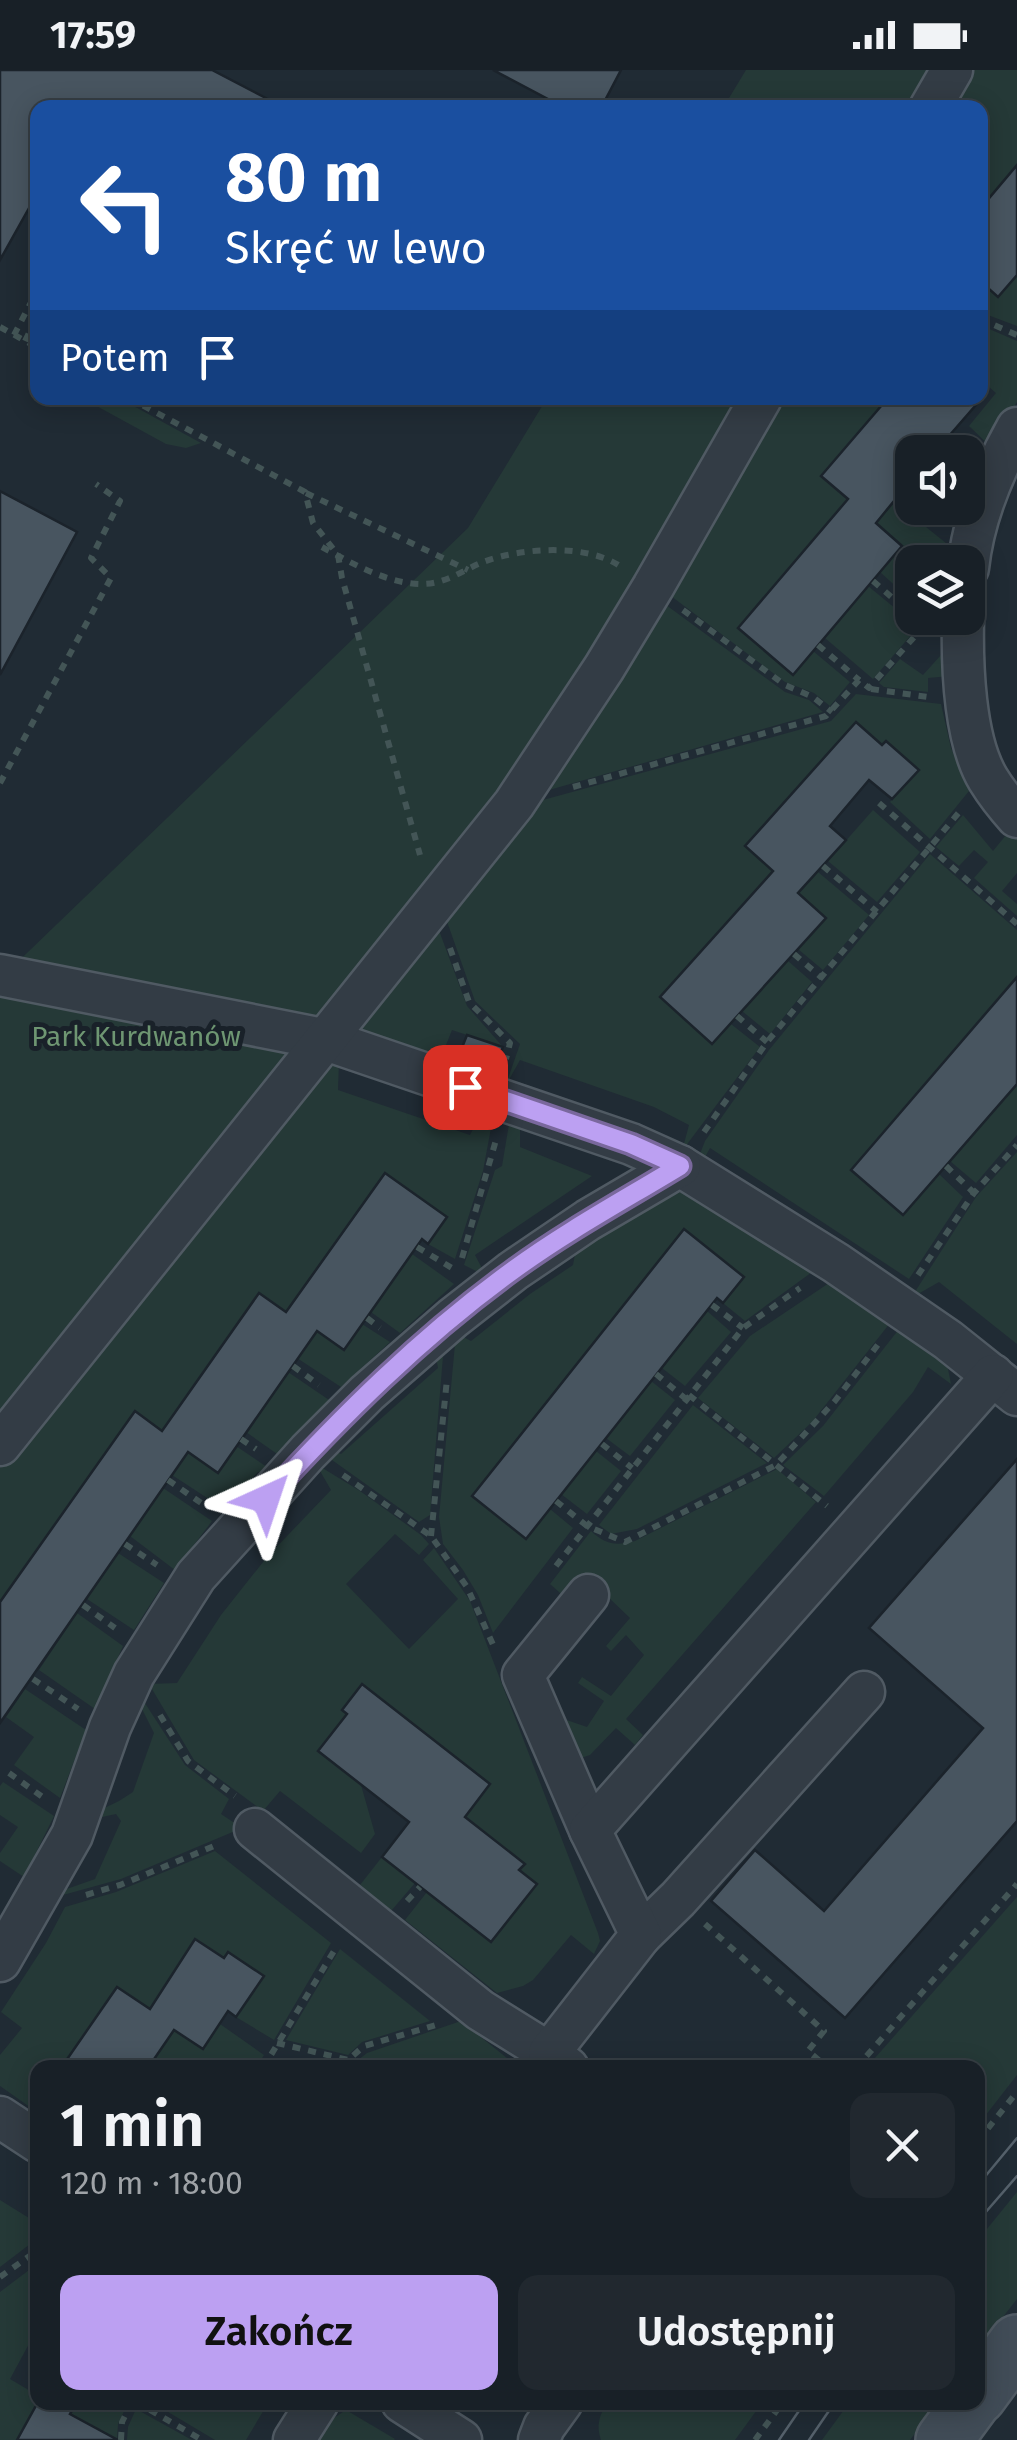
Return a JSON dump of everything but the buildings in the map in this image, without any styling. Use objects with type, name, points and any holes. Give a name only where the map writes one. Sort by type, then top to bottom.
[{"type":"main road","points":[[985,2386],[1017,2343]]},
{"type":"main road","points":[[944,2440],[966,2410]]},
{"type":"street","points":[[935,100],[952,70]]},
{"type":"street","points":[[0,1445],[514,804],[604,668],[757,405]]},
{"type":"street","points":[[970,545],[999,460],[1017,428]]},
{"type":"street","points":[[953,635],[962,648],[973,738],[986,777],[1017,817]]},
{"type":"street","points":[[0,975],[323,1039],[631,1144],[680,1166],[836,1263],[1005,1385],[855,1529],[590,1830]]},
{"type":"street","points":[[0,1961],[72,1835],[110,1727],[134,1674],[196,1576],[308,1452],[453,1318],[543,1250],[680,1166]]},
{"type":"street","points":[[588,1595],[522,1675],[641,1934]]},
{"type":"street","points":[[255,1828],[480,2010],[558,2060],[641,1934],[678,1900],[864,1692]]},
{"type":"street","points":[[0,2117],[30,2137]]},
{"type":"street","points":[[294,2440],[313,2410]]},
{"type":"street","points":[[414,2410],[461,2440]]},
{"type":"street","points":[[539,2440],[556,2410]]},
{"type":"path","points":[[14,334],[30,304]]},
{"type":"path","points":[[988,322],[1017,335]]},
{"type":"path","points":[[0,327],[30,343]]},
{"type":"path","points":[[26,341],[30,332]]},
{"type":"path","points":[[142,405],[305,492],[468,570]]},
{"type":"path","points":[[0,783],[111,578],[91,558],[120,501],[96,484]]},
{"type":"path","points":[[305,492],[313,524],[338,556],[434,904],[470,1002],[510,1042],[499,1082],[500,1098]]},
{"type":"path","points":[[322,546],[382,576],[423,584],[452,578],[484,562],[520,552],[560,550],[609,559],[785,685],[814,697],[832,712]]},
{"type":"path","points":[[873,581],[895,600]]},
{"type":"path","points":[[870,688],[929,635]]},
{"type":"path","points":[[818,645],[870,688],[967,702]]},
{"type":"path","points":[[514,804],[826,716],[859,680]]},
{"type":"path","points":[[680,1166],[768,1042],[986,777]]},
{"type":"path","points":[[879,803],[1017,924]]},
{"type":"path","points":[[823,866],[877,912]]},
{"type":"path","points":[[794,954],[822,978]]},
{"type":"path","points":[[737,1016],[768,1042]]},
{"type":"path","points":[[902,1308],[907,1292],[974,1193],[1017,1145]]},
{"type":"path","points":[[417,1246],[458,1272],[493,1152]]},
{"type":"path","points":[[946,1166],[974,1193]]},
{"type":"path","points":[[552,1571],[743,1328],[836,1263]]},
{"type":"path","points":[[712,1305],[743,1328]]},
{"type":"path","points":[[431,1536],[453,1318]]},
{"type":"path","points":[[556,1501],[587,1526],[625,1542],[776,1465],[878,1345]]},
{"type":"path","points":[[293,1366],[322,1386]]},
{"type":"path","points":[[656,1374],[855,1529]]},
{"type":"path","points":[[602,1444],[632,1468]]},
{"type":"path","points":[[168,1480],[220,1517]]},
{"type":"path","points":[[374,1496],[431,1536],[468,1587],[500,1664]]},
{"type":"path","points":[[125,1544],[158,1566]]},
{"type":"path","points":[[83,1605],[120,1632]]},
{"type":"path","points":[[494,1646],[505,1631]]},
{"type":"path","points":[[33,1679],[80,1710]]},
{"type":"path","points":[[120,1885],[255,1828],[234,1795],[188,1762]]},
{"type":"path","points":[[8,1773],[48,1802]]},
{"type":"path","points":[[863,2060],[1017,1884]]},
{"type":"path","points":[[678,1900],[824,2031],[808,2051],[819,2060]]},
{"type":"path","points":[[267,2060],[335,1947],[375,1926]]},
{"type":"path","points":[[277,2043],[348,2060],[364,2046],[446,2022]]},
{"type":"path","points":[[985,2133],[1017,2092]]},
{"type":"path","points":[[0,2277],[30,2256]]},
{"type":"path","points":[[121,2440],[122,2422],[129,2410]]},
{"type":"path","points":[[148,2410],[202,2440]]},
{"type":"path","points":[[755,2440],[777,2410]]},
{"type":"green space","points":[[746,70],[934,70],[917,100],[728,100]]},
{"type":"green space","points":[[967,70],[1017,70],[1017,165],[988,199],[988,100],[950,100]]},
{"type":"green space","points":[[1017,275],[1017,326],[988,315],[988,288],[998,297]]},
{"type":"green space","points":[[988,328],[1017,341],[1017,402],[991,447],[985,435],[978,435],[969,426],[996,393],[988,386]]},
{"type":"green space","points":[[95,405],[132,405],[201,443],[186,448],[166,444]]},
{"type":"green space","name":"Park Kurdwanów","points":[[543,405],[741,405],[619,618],[471,835],[0,1420],[0,979],[468,528]]},
{"type":"green space","points":[[773,405],[882,405],[821,476],[848,499],[738,628],[813,651],[850,682],[830,706],[814,693],[785,682],[667,593]]},
{"type":"green space","points":[[895,502],[895,525],[924,525],[948,545],[901,545],[876,523]]},
{"type":"green space","points":[[895,554],[895,586],[880,572]]},
{"type":"green space","points":[[868,586],[895,608],[895,635],[911,635],[873,679],[825,638]]},
{"type":"green space","points":[[662,602],[785,692],[809,700],[823,712],[535,794]]},
{"type":"green space","points":[[941,655],[950,657],[950,676],[928,678],[928,692],[884,687],[879,683],[900,659],[923,675]]},
{"type":"green space","points":[[856,694],[941,704],[951,748],[969,791],[930,839],[890,802],[919,770],[886,741],[745,846],[773,871],[661,997],[712,1043],[731,1024],[760,1047],[682,1151],[689,1125],[654,1107],[520,1060],[505,1087],[520,1044],[475,1001],[444,913],[532,803],[831,721]]},
{"type":"green space","points":[[873,810],[920,852],[877,902],[828,861]]},
{"type":"green space","points":[[963,815],[993,851],[1011,829],[1017,835],[1017,873],[1002,891],[1017,904],[1017,916],[974,878],[988,862],[974,850],[959,866],[936,847]]},
{"type":"green space","points":[[930,854],[1017,930],[1017,988],[1011,984],[851,1169],[903,1215],[939,1174],[963,1197],[909,1279],[710,1148],[703,1161],[698,1159],[705,1141],[769,1050]]},
{"type":"green space","points":[[818,872],[869,915],[823,970],[798,949],[798,894]]},
{"type":"green space","points":[[437,925],[467,1006],[503,1047],[452,1030],[438,1065],[360,1039],[355,1026]]},
{"type":"green space","points":[[787,960],[812,982],[770,1034],[742,1011]]},
{"type":"green space","points":[[332,1057],[339,1061],[338,1090],[470,1135],[484,1108],[494,1112],[483,1171],[455,1259],[428,1244],[447,1217],[384,1173],[286,1312],[260,1294],[162,1431],[134,1412],[0,1602],[0,1468]]},
{"type":"green space","points":[[1017,1084],[1017,1135],[976,1183],[950,1161]]},
{"type":"green space","points":[[510,1118],[520,1123],[520,1147],[592,1176],[475,1255],[486,1276],[464,1265],[495,1170],[502,1166]]},
{"type":"green space","points":[[1017,1152],[1017,1344],[939,1282],[911,1298],[976,1197]]},
{"type":"green space","points":[[682,1192],[698,1194],[819,1267],[745,1321],[723,1303],[744,1277],[683,1230],[472,1495],[550,1509],[573,1528],[493,1633],[478,1595],[443,1544],[439,1517],[456,1333],[471,1341],[573,1265],[577,1244],[660,1199]]},
{"type":"green space","points":[[412,1254],[454,1284],[400,1333],[371,1312]]},
{"type":"green space","points":[[835,1279],[894,1318],[812,1422],[774,1458],[698,1398],[750,1336]]},
{"type":"green space","points":[[707,1311],[731,1332],[685,1386],[662,1368]]},
{"type":"green space","points":[[362,1324],[390,1342],[341,1387],[297,1358],[317,1331],[344,1350]]},
{"type":"green space","points":[[903,1324],[947,1364],[951,1384],[928,1367],[913,1392],[824,1496],[783,1465],[823,1426]]},
{"type":"green space","points":[[444,1344],[430,1515],[419,1522],[325,1455],[330,1449],[341,1454],[438,1368],[435,1352]]},
{"type":"green space","points":[[288,1372],[332,1402],[280,1456],[246,1432]]},
{"type":"green space","points":[[651,1381],[675,1400],[630,1456],[606,1438]]},
{"type":"green space","points":[[693,1405],[767,1463],[637,1529],[611,1534],[599,1525]]},
{"type":"green space","points":[[236,1446],[270,1469],[258,1472],[224,1509],[172,1475],[188,1452]]},
{"type":"green space","points":[[596,1451],[621,1471],[587,1514],[561,1494]]},
{"type":"green space","points":[[316,1464],[360,1491],[429,1544],[419,1555],[395,1534],[346,1584],[409,1649],[458,1599],[423,1560],[434,1548],[470,1601],[598,1933],[600,1941],[594,1954],[571,1935],[533,1980],[497,1993],[405,1920],[427,1892],[491,1942],[536,1884],[465,1817],[490,1783],[362,1684],[342,1710],[353,1720],[341,1721],[318,1751],[361,1785],[375,1834],[361,1853],[280,1791],[263,1811],[194,1760],[149,1684],[177,1683],[221,1615],[267,1557],[331,1490]]},
{"type":"green space","points":[[777,1469],[816,1502],[626,1719],[643,1735],[635,1745],[616,1728],[590,1755],[581,1758],[586,1780],[555,1716],[587,1727],[604,1701],[578,1683],[582,1677],[611,1696],[644,1655],[626,1635],[611,1651],[606,1646],[630,1618],[608,1597],[586,1616],[550,1584],[591,1531],[612,1543],[635,1541]]},
{"type":"green space","points":[[163,1488],[212,1521],[175,1570],[130,1536]]},
{"type":"green space","points":[[118,1553],[164,1583],[134,1630],[87,1599]]},
{"type":"green space","points":[[77,1613],[123,1646],[95,1709],[39,1670]]},
{"type":"green space","points":[[25,1689],[86,1730],[60,1798],[14,1765],[34,1737],[6,1717]]},
{"type":"green space","points":[[141,1697],[185,1765],[229,1799],[221,1814],[239,1826],[121,1879],[63,1895],[61,1891],[95,1879],[121,1821],[116,1814],[93,1819],[94,1813],[133,1792],[154,1733],[138,1701]]},
{"type":"green space","points":[[3,1782],[54,1816],[24,1877],[0,1861],[0,1853],[18,1827],[0,1815]]},
{"type":"green space","points":[[215,1851],[331,1943],[274,2040],[236,2017],[263,1975],[229,1952],[224,1958],[195,1939],[150,2009],[116,1987],[68,2060],[30,2060],[30,2107],[0,2086],[0,2055],[22,2028],[1,2012],[65,1907],[116,1892]]},
{"type":"green space","points":[[382,1857],[415,1883],[391,1911],[360,1885]]},
{"type":"green space","points":[[1017,1897],[1017,2075],[985,2116],[985,2060],[873,2060]]},
{"type":"green space","points":[[340,1949],[430,2021],[362,2042],[348,2055],[286,2040]]},
{"type":"green space","points":[[461,2021],[509,2060],[358,2060],[367,2053]]},
{"type":"green space","points":[[220,2024],[264,2055],[261,2060],[154,2060],[174,2030],[203,2049]]},
{"type":"green space","points":[[1017,2192],[1017,2299],[985,2340],[985,2231]]},
{"type":"green space","points":[[0,2200],[30,2219],[30,2244],[0,2267]]},
{"type":"green space","points":[[30,2269],[30,2342],[10,2379],[30,2391],[30,2410],[34,2410],[17,2440],[0,2440],[0,2292]]},
{"type":"green space","points":[[73,2410],[125,2410],[117,2440],[97,2440],[102,2431],[70,2414]]},
{"type":"green space","points":[[138,2410],[192,2440],[127,2440],[128,2427]]},
{"type":"green space","points":[[165,2410],[264,2410],[246,2440],[215,2440]]},
{"type":"green space","points":[[346,2410],[395,2439],[318,2440],[328,2422]]},
{"type":"green space","points":[[757,2410],[735,2440],[601,2440],[602,2411]]},
{"type":"green space","points":[[844,2410],[933,2410],[910,2440],[822,2440]]},
{"type":"tram line","points":[[985,2177],[1017,2138]]},
{"type":"tram line","points":[[985,2213],[1017,2176]]},
{"type":"tram line","points":[[779,2440],[800,2410]]},
{"type":"tram line","points":[[809,2440],[830,2410]]},
{"type":"route","points":[[266,1499],[367,1393],[453,1318],[512,1271],[588,1220],[680,1166],[631,1144],[465,1087]]}]
